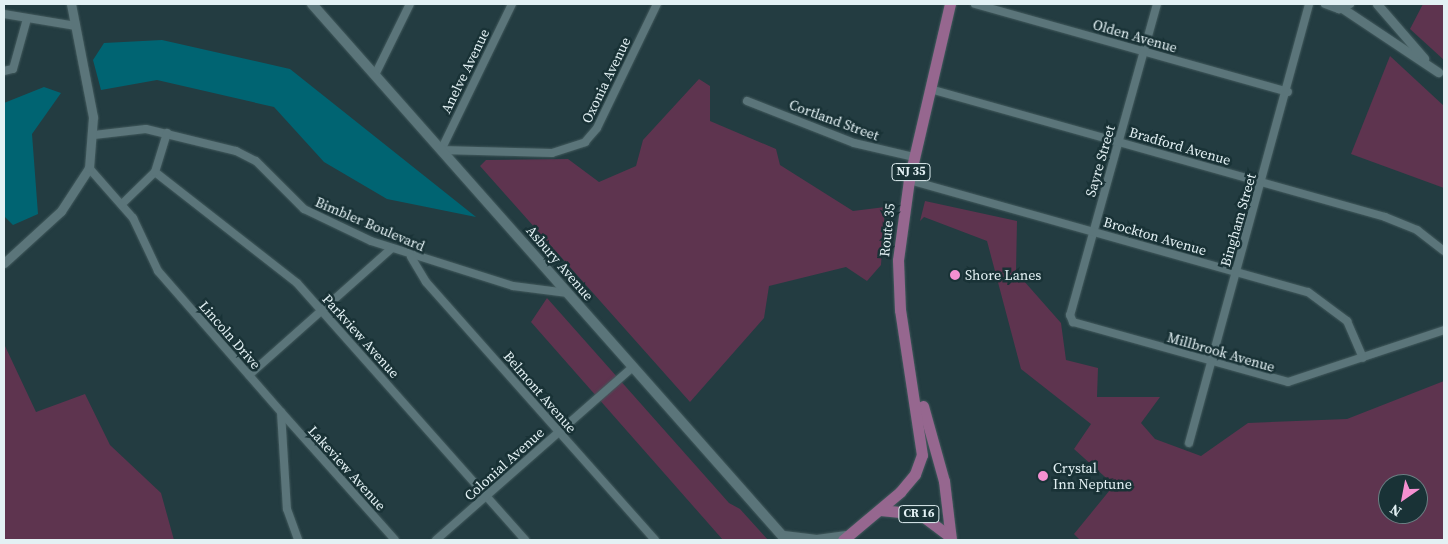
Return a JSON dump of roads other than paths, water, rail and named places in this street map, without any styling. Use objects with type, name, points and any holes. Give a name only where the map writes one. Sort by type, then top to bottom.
[{"type":"main road","name":"Asbury Avenue","points":[[312,4],[785,538]]},
{"type":"main road","name":"Route 35","points":[[912,374],[898,289],[900,233],[914,157],[950,4]]},
{"type":"main road","name":"NJ 35","points":[[844,538],[880,510],[915,474],[922,455],[912,374]]},
{"type":"main road","name":"NJ 35","points":[[912,374],[944,481],[951,538]]},
{"type":"main road","name":"CR 16","points":[[880,510],[920,514],[951,538]]},
{"type":"main road","points":[[785,538],[816,540],[844,538]]},
{"type":"street","points":[[4,263],[62,210],[89,168],[94,135],[85,73],[71,4]]},
{"type":"street","points":[[375,75],[410,4]]},
{"type":"street","name":"Anelve Avenue","points":[[442,150],[512,4]]},
{"type":"street","name":"Oxonia Avenue","points":[[442,150],[552,153],[585,142],[597,128],[657,4]]},
{"type":"street","name":"Olden Avenue","points":[[975,4],[1288,92]]},
{"type":"street","name":"Sayre Street","points":[[1076,324],[1070,315],[1157,4]]},
{"type":"street","name":"Bingham Street","points":[[1189,443],[1288,92],[1310,4]]},
{"type":"street","points":[[1325,4],[1337,6],[1350,4]]},
{"type":"street","points":[[1377,4],[1441,75]]},
{"type":"street","points":[[1337,6],[1441,75]]},
{"type":"street","points":[[4,14],[76,26]]},
{"type":"street","points":[[4,71],[13,69],[27,19]]},
{"type":"street","name":"Bradford Avenue","points":[[930,89],[1263,182],[1401,223],[1444,251]]},
{"type":"street","name":"Cortland Street","points":[[747,101],[854,143],[914,157]]},
{"type":"street","name":"Bimbler Boulevard","points":[[94,135],[132,129],[167,133],[246,155],[304,210],[391,249],[411,257],[521,287],[568,293]]},
{"type":"street","points":[[122,204],[156,172],[167,133]]},
{"type":"street","name":"Lincoln Drive","points":[[89,168],[133,218],[158,271],[281,412]]},
{"type":"street","name":"Parkview Avenue","points":[[156,172],[273,260],[322,311],[525,540]]},
{"type":"street","name":"Brockton Avenue","points":[[909,180],[1308,292],[1328,303],[1352,329],[1363,358]]},
{"type":"street","points":[[249,375],[391,249]]},
{"type":"street","name":"Belmont Avenue","points":[[411,257],[426,282],[655,540]]},
{"type":"street","name":"Millbrook Avenue","points":[[1076,324],[1288,382],[1444,330]]},
{"type":"street","name":"Colonial Avenue","points":[[436,540],[633,367]]},
{"type":"street","points":[[281,412],[287,509],[298,540]]},
{"type":"street","name":"Lakeview Avenue","points":[[281,412],[395,540]]},
{"type":"water","points":[[162,40],[290,69],[476,217],[387,199],[324,162],[274,107],[157,80],[101,90],[93,60],[104,43]]},
{"type":"water","points":[[44,87],[61,93],[32,134],[38,214],[13,225],[4,216],[4,103]]},
{"type":"place","name":"Shore Lanes","points":[[955,275]]},
{"type":"place","name":"Crystal Inn Neptune","points":[[1043,476]]}]
